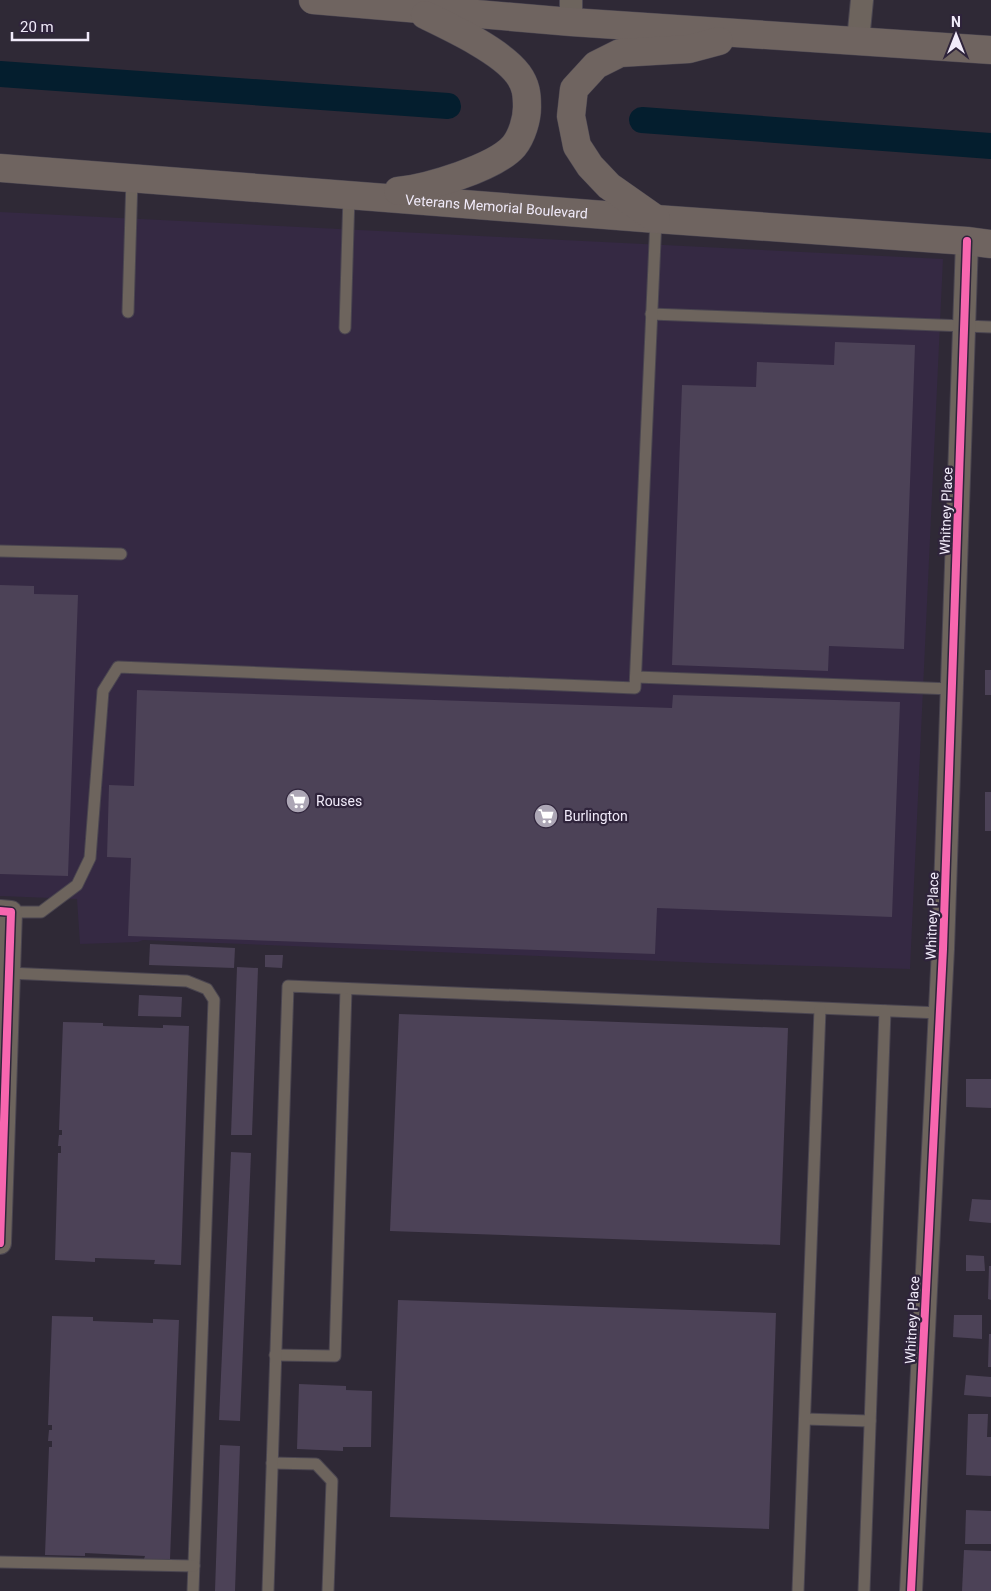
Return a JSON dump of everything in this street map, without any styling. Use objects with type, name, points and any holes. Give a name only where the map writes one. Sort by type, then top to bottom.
[{"type":"main road","points":[[313,0],[413,9],[571,11],[742,34],[991,50]]},
{"type":"main road","points":[[349,195],[408,190],[456,177],[480,167],[503,155],[515,145],[527,117],[526,88],[518,74],[504,60],[467,36],[413,9]]},
{"type":"main road","points":[[656,219],[609,186],[590,166],[576,146],[571,116],[574,89],[596,65],[620,53],[689,49],[742,34]]},
{"type":"main road","name":"Veterans Memorial Boulevard","points":[[0,168],[979,242]]},
{"type":"street","points":[[858,41],[862,0]]},
{"type":"street","name":"Whitney Place","points":[[911,1591],[940,1013],[965,325],[979,242]]},
{"type":"street","points":[[0,1243],[3,1039],[8,973],[6,912]]},
{"type":"lane","points":[[128,312],[132,178]]},
{"type":"lane","points":[[345,328],[349,195]]},
{"type":"lane","points":[[6,912],[41,912],[77,885],[90,858],[103,691],[118,667],[635,688],[656,219]]},
{"type":"lane","points":[[651,314],[991,327]]},
{"type":"lane","points":[[0,552],[121,554]]},
{"type":"lane","points":[[636,676],[952,689]]},
{"type":"lane","points":[[8,973],[187,981],[207,989],[214,1000],[193,1591]]},
{"type":"lane","points":[[268,1591],[288,986],[940,1013]]},
{"type":"lane","points":[[275,1355],[335,1356],[346,989]]},
{"type":"lane","points":[[798,1591],[820,1009]]},
{"type":"lane","points":[[864,1591],[885,1011]]},
{"type":"lane","points":[[805,1419],[870,1421]]},
{"type":"lane","points":[[272,1463],[316,1464],[332,1481],[328,1591]]},
{"type":"lane","points":[[0,1562],[194,1566]]},
{"type":"shaded area","points":[[0,212],[943,259],[910,969],[709,963],[143,940],[138,942],[80,944],[77,899],[0,896]]},
{"type":"building","points":[[835,342],[915,345],[904,649],[829,646],[828,671],[672,665],[682,385],[756,387],[757,362],[834,365]]},
{"type":"building","points":[[0,585],[34,586],[34,594],[78,595],[68,876],[0,874]]},
{"type":"building","points":[[985,670],[991,670],[991,695],[985,695]]},
{"type":"building","points":[[137,690],[672,708],[673,695],[900,702],[892,917],[657,908],[655,954],[128,936],[131,858],[107,857],[109,785],[134,786]]},
{"type":"building","points":[[985,792],[991,792],[991,831],[985,831]]},
{"type":"building","points":[[150,944],[235,948],[234,968],[149,965]]},
{"type":"building","points":[[265,955],[283,955],[282,968],[265,967]]},
{"type":"building","points":[[237,967],[258,968],[252,1135],[231,1135]]},
{"type":"building","points":[[139,995],[182,997],[181,1017],[138,1016]]},
{"type":"building","points":[[399,1014],[788,1028],[780,1245],[390,1231]]},
{"type":"building","points":[[63,1022],[103,1023],[103,1026],[163,1028],[163,1025],[189,1026],[181,1265],[154,1264],[155,1260],[95,1258],[95,1262],[55,1260],[58,1153],[61,1153],[61,1146],[58,1146],[59,1135],[62,1135],[62,1130],[59,1130]]},
{"type":"building","points":[[966,1079],[991,1079],[991,1108],[966,1107]]},
{"type":"building","points":[[231,1152],[251,1153],[240,1421],[219,1420]]},
{"type":"building","points":[[972,1199],[991,1200],[991,1223],[969,1221]]},
{"type":"building","points":[[966,1255],[984,1256],[985,1271],[966,1271]]},
{"type":"building","points":[[989,1266],[991,1266],[991,1300],[988,1299]]},
{"type":"building","points":[[398,1300],[776,1313],[769,1529],[390,1517]]},
{"type":"building","points":[[954,1315],[982,1315],[982,1339],[953,1337]]},
{"type":"building","points":[[52,1316],[93,1317],[93,1321],[153,1323],[153,1319],[179,1320],[170,1560],[144,1559],[145,1556],[85,1553],[85,1556],[45,1555],[49,1447],[52,1447],[52,1441],[48,1441],[49,1430],[52,1430],[52,1425],[48,1425]]},
{"type":"building","points":[[989,1334],[991,1334],[991,1367],[988,1367]]},
{"type":"building","points":[[966,1375],[991,1377],[991,1397],[964,1395]]},
{"type":"building","points":[[299,1384],[346,1386],[346,1390],[372,1391],[371,1447],[343,1447],[343,1451],[297,1449]]},
{"type":"building","points":[[968,1414],[988,1414],[987,1437],[991,1437],[991,1476],[966,1475]]},
{"type":"building","points":[[220,1445],[240,1446],[235,1591],[215,1591]]},
{"type":"building","points":[[966,1510],[991,1511],[991,1544],[965,1544]]},
{"type":"building","points":[[964,1550],[991,1551],[991,1591],[962,1591]]},
{"type":"waterway","points":[[0,74],[448,106]]},
{"type":"waterway","points":[[642,120],[991,146]]},
{"type":"cycle path","points":[[911,1591],[943,949],[967,241]]},
{"type":"cycle path","points":[[0,911],[11,912],[0,1243]]},
{"type":"place","name":"Rouses","points":[[298,801]]},
{"type":"place","name":"Burlington","points":[[546,816]]}]
